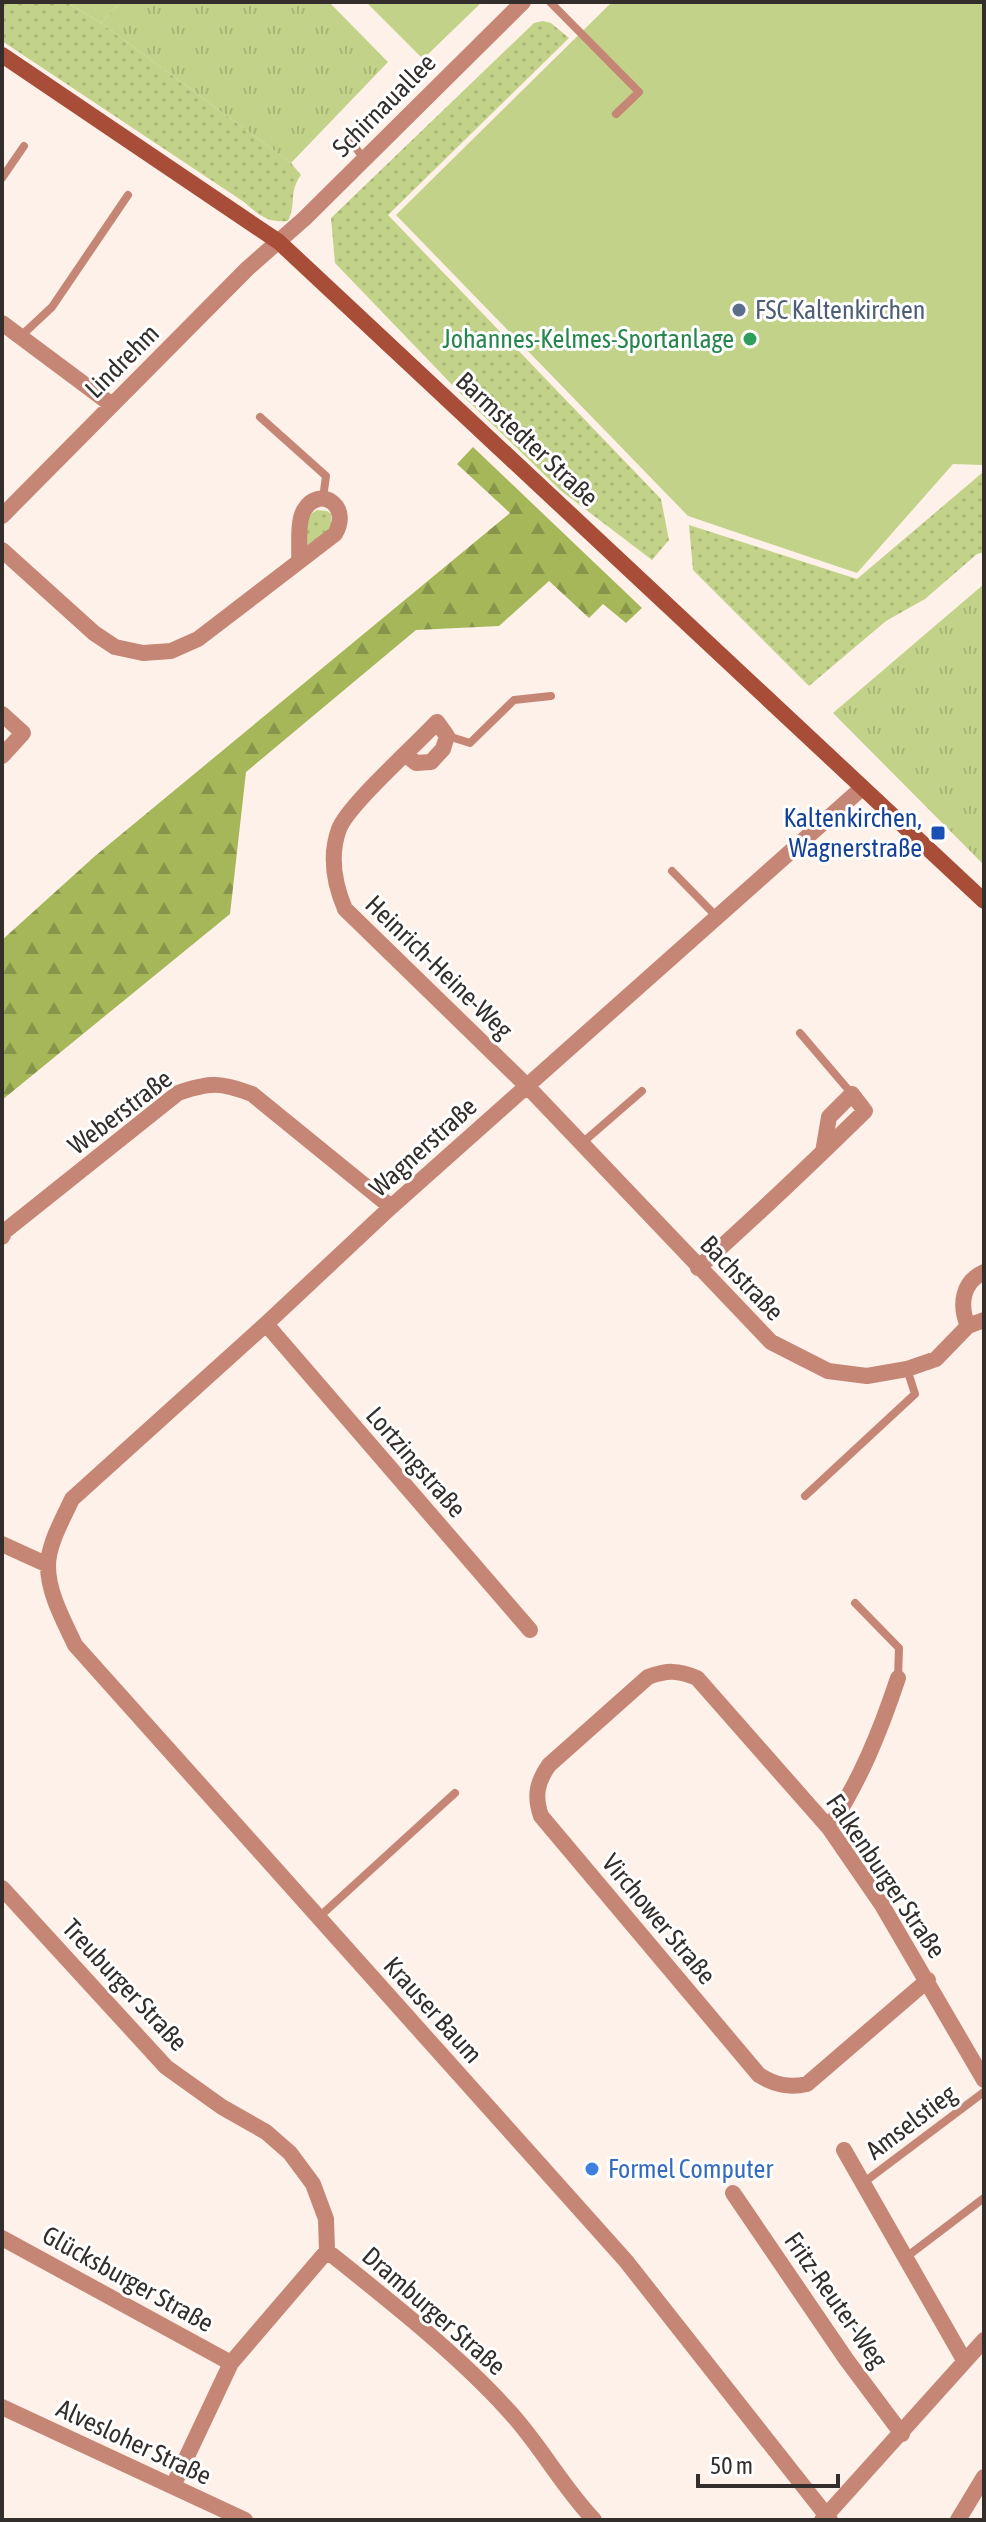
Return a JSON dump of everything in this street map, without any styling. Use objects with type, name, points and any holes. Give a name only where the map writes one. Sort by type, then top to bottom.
[{"type":"main road","name":"Barmstedter Straße","points":[[2,55],[279,242],[984,901]]},
{"type":"street","name":"Schirnauallee","points":[[279,242],[523,2]]},
{"type":"street","name":"Lindrehm","points":[[2,516],[248,268],[279,242]]},
{"type":"street","points":[[2,323],[112,405]]},
{"type":"street","points":[[2,550],[94,633],[115,647],[143,653],[171,651],[198,639],[335,534],[341,525],[342,514],[336,504],[323,498],[311,502],[302,512],[299,561]]},
{"type":"street","points":[[2,714],[23,733],[2,756]]},
{"type":"street","name":"Heinrich-Heine-Weg","points":[[447,736],[437,722],[356,806],[340,827],[334,855],[335,885],[345,909],[527,1086]]},
{"type":"street","name":"Wagnerstraße","points":[[48,1565],[57,1530],[72,1499],[391,1207],[862,788]]},
{"type":"street","name":"Weberstraße","points":[[2,1237],[178,1093],[205,1084],[230,1085],[252,1094],[391,1207]]},
{"type":"street","name":"Bachstraße","points":[[527,1086],[771,1342],[828,1371],[867,1376],[907,1369],[936,1359],[976,1323],[964,1316],[965,1288],[984,1272]]},
{"type":"street","points":[[698,1268],[865,1111],[852,1094]]},
{"type":"street","name":"Lortzingstraße","points":[[266,1324],[530,1630]]},
{"type":"street","points":[[2,1544],[48,1565]]},
{"type":"street","name":"Krauser Baum","points":[[48,1565],[57,1606],[75,1645],[626,2261],[826,2519]]},
{"type":"street","name":"Virchower Straße","points":[[697,1678],[681,1671],[663,1671],[648,1677],[584,1733],[541,1776],[537,1803],[541,1816],[759,2075],[770,2082],[782,2086],[807,2084],[928,1980]]},
{"type":"street","name":"Falkenburger Straße","points":[[697,1678],[829,1828],[882,1905],[984,2080]]},
{"type":"street","points":[[829,1828],[866,1763],[898,1678]]},
{"type":"street","name":"Treuburger Straße","points":[[2,1888],[166,2067],[222,2107],[266,2132],[290,2153],[313,2184],[322,2207],[326,2219],[327,2251]]},
{"type":"street","points":[[844,2150],[964,2360]]},
{"type":"street","name":"Fritz-Reuter-Weg","points":[[733,2193],[846,2359],[902,2434]]},
{"type":"street","name":"Glücksburger Straße","points":[[2,2238],[231,2363]]},
{"type":"street","name":"Dramburger Straße","points":[[173,2486],[231,2363],[327,2251],[413,2320],[508,2410],[569,2494],[594,2520]]},
{"type":"street","points":[[826,2519],[984,2340]]},
{"type":"street","name":"Alvesloher Straße","points":[[2,2407],[245,2520]]},
{"type":"street","points":[[958,2520],[984,2477]]},
{"type":"lane","points":[[550,2],[639,92],[616,114]]},
{"type":"lane","points":[[350,140],[364,159]]},
{"type":"lane","points":[[2,178],[24,146]]},
{"type":"lane","points":[[21,336],[52,307],[128,195]]},
{"type":"lane","points":[[260,417],[326,476],[323,498]]},
{"type":"lane","points":[[447,736],[470,743],[514,700],[551,696]]},
{"type":"lane","points":[[672,871],[717,917]]},
{"type":"lane","points":[[800,1033],[852,1094]]},
{"type":"lane","points":[[581,1144],[642,1091]]},
{"type":"lane","points":[[805,1496],[915,1394],[907,1369]]},
{"type":"lane","points":[[855,1603],[899,1648],[898,1678]]},
{"type":"lane","points":[[318,1919],[455,1793]]},
{"type":"lane","name":"Amselstieg","points":[[862,2184],[984,2092]]},
{"type":"lane","points":[[904,2259],[984,2198]]},
{"type":"green space","points":[[2,2],[66,2],[101,23],[291,163],[301,175],[295,187],[288,221],[274,221],[259,214],[2,41]]},
{"type":"green space","points":[[66,2],[121,2],[101,23]]},
{"type":"green space","points":[[121,2],[329,2],[388,62],[291,163],[101,23]]},
{"type":"green space","points":[[366,2],[482,2],[423,59]]},
{"type":"green space","name":"Johannes-Kelmes-Sportanlage","points":[[612,2],[984,2],[984,465],[953,464],[857,573],[688,516],[396,215]]},
{"type":"green space","points":[[534,23],[551,23],[569,38],[388,215],[661,499],[669,540],[652,560],[560,490],[460,393],[335,263],[331,218]]},
{"type":"green space","points":[[473,447],[642,608],[626,623],[603,604],[589,618],[549,581],[499,626],[416,630],[246,772],[230,914],[2,1100],[2,940],[95,856],[510,513],[457,464]]},
{"type":"green space","points":[[982,473],[984,552],[977,554],[925,599],[886,621],[809,686],[693,570],[689,525],[857,579]]},
{"type":"green space","points":[[317,510],[331,514],[331,529],[305,548],[309,515]]},
{"type":"green space","points":[[984,584],[984,865],[833,713]]},
{"type":"place","name":"FSC Kaltenkirchen","points":[[739,310]]},
{"type":"place","name":"Johannes-Kelmes-Sportanlage","points":[[750,339]]},
{"type":"place","name":"Kaltenkirchen, Wagnerstraße","points":[[938,833]]},
{"type":"place","name":"Formel Computer","points":[[592,2169]]}]
